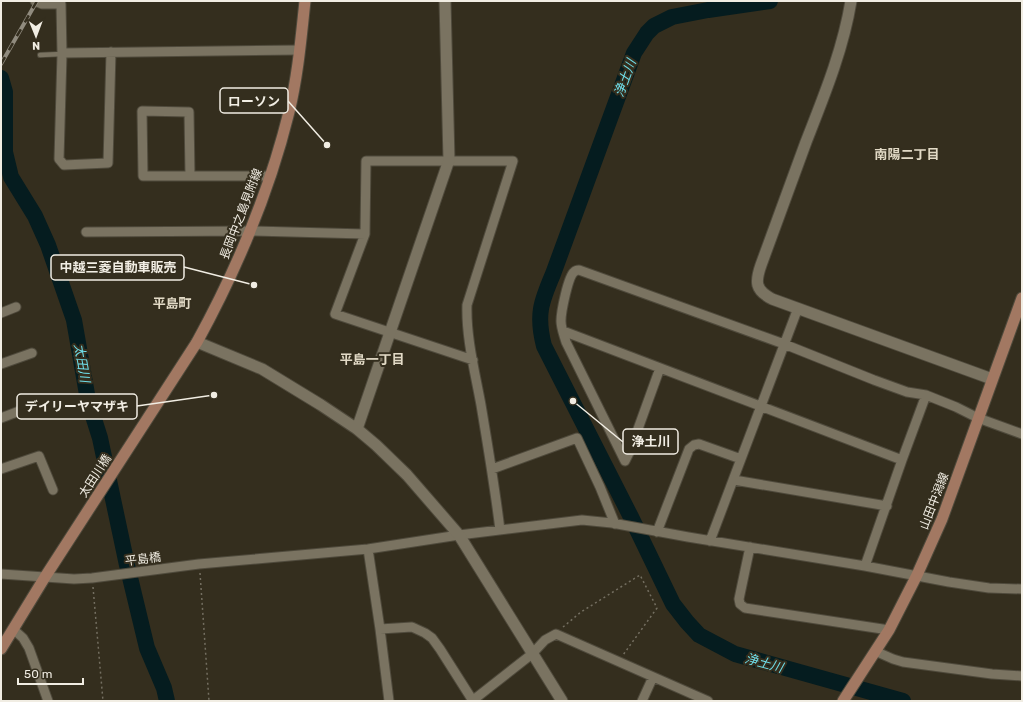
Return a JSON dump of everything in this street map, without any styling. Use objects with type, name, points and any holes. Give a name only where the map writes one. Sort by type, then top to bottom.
[{"type":"main road","name":"長岡中之島見附線","points":[[136,437],[197,342],[219,301],[251,231],[271,176],[289,111],[300,50],[305,1]]},
{"type":"main road","name":"山田中潟線","points":[[845,698],[889,630],[917,576],[942,519],[1022,298]]},
{"type":"main road","name":"太田川橋","points":[[45,577],[136,437]]},
{"type":"main road","points":[[1,650],[45,577]]},
{"type":"street","points":[[35,1],[42,4],[61,4],[62,54],[59,159],[64,165],[108,163],[111,52]]},
{"type":"street","points":[[357,429],[449,160],[445,1]]},
{"type":"street","points":[[851,1],[839,52],[819,110],[760,265],[757,284],[760,290],[772,299],[992,379]]},
{"type":"street","points":[[62,54],[300,50]]},
{"type":"street","points":[[190,176],[189,112],[142,111],[143,176],[190,176],[271,176]]},
{"type":"street","points":[[473,360],[335,314],[365,234],[366,161],[514,161],[467,305],[468,328],[492,469],[500,530]]},
{"type":"street","points":[[86,232],[251,231],[365,234]]},
{"type":"street","points":[[660,368],[625,461],[566,342],[563,332],[561,322],[566,296],[571,277],[574,272],[580,270],[784,344],[907,392],[926,395],[978,418],[1022,434]]},
{"type":"street","points":[[1,312],[16,307]]},
{"type":"street","points":[[710,541],[762,407],[798,308]]},
{"type":"street","points":[[563,332],[902,460]]},
{"type":"street","points":[[197,342],[262,369],[321,404],[357,429],[407,475],[459,535],[562,701]]},
{"type":"street","points":[[1,364],[32,353]]},
{"type":"street","points":[[865,566],[926,395]]},
{"type":"street","points":[[1,418],[43,402]]},
{"type":"street","points":[[492,469],[576,438],[600,487],[615,524]]},
{"type":"street","points":[[655,532],[690,449],[694,445],[699,444],[741,458]]},
{"type":"street","points":[[1,469],[39,456],[52,490]]},
{"type":"street","points":[[734,480],[887,506]]},
{"type":"street","name":"平島橋","points":[[1,574],[74,579],[195,565],[368,549],[459,535],[582,520],[615,524],[655,532],[865,566],[949,582],[989,588],[1022,589]]},
{"type":"street","points":[[750,547],[739,599],[740,604],[745,608],[889,630]]},
{"type":"street","points":[[368,549],[380,629],[388,701]]},
{"type":"street","points":[[380,629],[412,627],[432,638],[473,701],[532,654],[545,640],[556,634],[708,701]]},
{"type":"street","points":[[13,629],[23,638],[29,648],[48,701]]},
{"type":"street","points":[[875,651],[903,662],[992,674],[1022,676]]},
{"type":"street","points":[[642,701],[653,677]]},
{"type":"lane","points":[[40,55],[62,54]]},
{"type":"path","points":[[195,565],[209,701]]},
{"type":"path","points":[[556,634],[581,612],[640,575],[657,608],[618,662]]},
{"type":"path","points":[[95,577],[103,701]]},
{"type":"waterway","name":"浄土川","points":[[770,1],[672,17],[654,26],[647,33],[634,53],[545,293],[541,309],[540,326],[544,346],[631,517],[673,604],[699,635],[735,654],[903,701]]},
{"type":"waterway","name":"太田川","points":[[1,78],[5,92],[5,152],[11,177],[35,216],[48,245],[74,320],[88,400],[100,438],[127,565],[147,648],[164,688],[167,701]]},
{"type":"railway","points":[[1,64],[37,1]]},
{"type":"place","name":"ローソン","points":[[327,145]]},
{"type":"place","name":"中越三菱自動車販売","points":[[254,285]]},
{"type":"place","name":"デイリーヤマザキ","points":[[214,395]]},
{"type":"place","name":"浄土川","points":[[573,401]]},
{"type":"district","name":"南陽二丁目","points":[[907,154]]},
{"type":"district","name":"平島町","points":[[172,303]]},
{"type":"district","name":"平島一丁目","points":[[372,359]]}]
